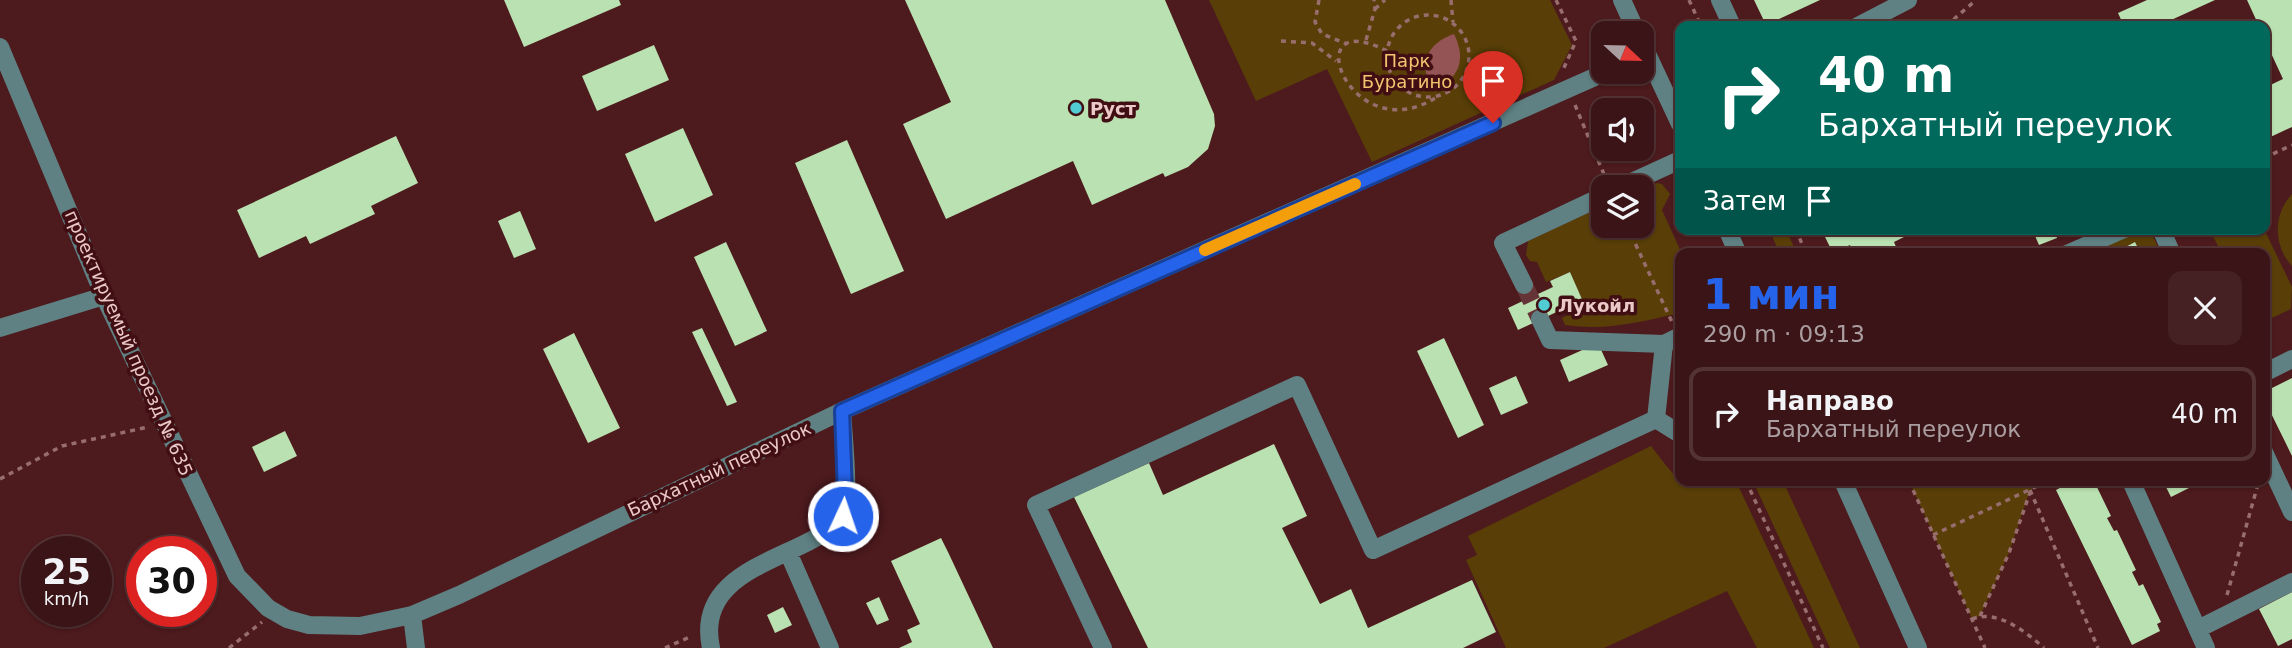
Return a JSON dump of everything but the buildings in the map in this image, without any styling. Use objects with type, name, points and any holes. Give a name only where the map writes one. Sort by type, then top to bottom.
[{"type":"street","points":[[1622,0],[1632,21]]},
{"type":"street","points":[[1720,0],[1730,21]]},
{"type":"street","points":[[1868,21],[1908,0]]},
{"type":"street","name":"проектируемый проезд № 635","points":[[0,47],[104,296],[237,576],[268,608],[287,619]]},
{"type":"street","points":[[1654,70],[1675,110]]},
{"type":"street","name":"Бархатный переулок","points":[[287,619],[334,628],[385,623],[459,596],[842,411],[1591,79]]},
{"type":"street","points":[[1647,175],[1675,162]]},
{"type":"street","points":[[1524,285],[1503,243],[1591,202]]},
{"type":"street","points":[[2081,248],[2110,235]]},
{"type":"street","points":[[0,328],[104,296]]},
{"type":"street","points":[[1540,319],[1550,340],[1674,339],[1656,419]]},
{"type":"street","points":[[2270,370],[2292,359]]},
{"type":"street","points":[[1103,648],[1036,505],[1297,385],[1373,550],[1656,419]]},
{"type":"street","points":[[711,648],[707,629],[714,602],[734,580],[827,531],[843,516],[845,494],[842,411]]},
{"type":"street","points":[[1656,419],[1675,431]]},
{"type":"street","points":[[2270,465],[2292,512]]},
{"type":"street","points":[[1845,486],[1919,648]]},
{"type":"street","points":[[2133,486],[2206,648]]},
{"type":"street","points":[[788,552],[830,648]]},
{"type":"street","points":[[2198,629],[2292,582]]},
{"type":"street","points":[[412,615],[416,648]]},
{"type":"path","points":[[1319,0],[1315,22],[1322,34],[1347,44]]},
{"type":"path","points":[[1366,40],[1375,9],[1374,0]]},
{"type":"path","points":[[1375,9],[1385,0]]},
{"type":"path","points":[[1281,41],[1312,43],[1336,61],[1341,76],[1350,87],[1374,104],[1405,110],[1420,107],[1451,90],[1467,69],[1466,42],[1453,23],[1451,0]]},
{"type":"path","points":[[1689,0],[1699,21]]},
{"type":"path","points":[[1952,21],[1976,0]]},
{"type":"path","points":[[1439,96],[1425,98],[1400,88],[1387,64],[1387,51],[1391,38],[1410,19],[1437,16],[1453,23]]},
{"type":"path","points":[[1336,61],[1340,48],[1366,40],[1387,51]]},
{"type":"path","points":[[2270,155],[2292,145]]},
{"type":"path","points":[[1632,238],[1674,339]]},
{"type":"path","points":[[0,479],[62,446],[165,424]]},
{"type":"path","points":[[1748,486],[1823,648]]},
{"type":"path","points":[[1911,486],[1985,648]]},
{"type":"path","points":[[1980,616],[2009,553],[2032,486]]},
{"type":"path","points":[[1933,535],[2038,486]]},
{"type":"path","points":[[2221,617],[2258,486]]},
{"type":"path","points":[[2030,490],[2098,648]]},
{"type":"path","points":[[1972,619],[1980,616],[2019,626],[2044,648]]},
{"type":"path","points":[[229,648],[261,625]]},
{"type":"path","points":[[665,648],[707,629]]},
{"type":"green space","name":"Парк Буратино","points":[[1209,0],[1550,0],[1572,45],[1554,80],[1372,162],[1327,69],[1256,101]]},
{"type":"green space","points":[[1654,184],[1662,184],[1670,194],[1662,210],[1679,248],[1675,248],[1675,314],[1609,326],[1565,325],[1562,318],[1585,306],[1570,272],[1546,282],[1537,262],[1530,261],[1526,255],[1528,241],[1591,212],[1591,238],[1654,238]]},
{"type":"green space","points":[[2292,194],[2292,266],[2281,249],[2278,230],[2281,211]]},
{"type":"green space","points":[[1772,235],[1789,235],[1794,248],[1777,248]]},
{"type":"green space","points":[[2127,235],[2152,235],[2158,248],[2138,248],[2135,242],[2124,248],[2098,248]]},
{"type":"green space","points":[[2267,235],[2292,287],[2291,309],[2270,319],[2270,248],[2219,248],[2213,236]]},
{"type":"green space","points":[[1651,446],[1675,475],[1675,486],[1738,486],[1814,648],[1757,648],[1727,591],[1604,648],[1506,648],[1466,560],[1477,555],[1468,536]]},
{"type":"green space","points":[[1755,486],[1785,486],[1860,648],[1830,648]]},
{"type":"green space","points":[[1911,486],[2038,486],[2030,490],[2009,553],[1980,616],[1972,619]]},
{"type":"shaded area","points":[[1454,34],[1460,52],[1458,68],[1449,80],[1432,89],[1426,71],[1428,55],[1437,43]]},
{"type":"tunnel","points":[[1524,285],[1540,319]]},
{"type":"slow traffic","points":[[1205,250],[1355,184]]},
{"type":"place","name":"Руст","points":[[1076,108]]},
{"type":"place","name":"Лукойл","points":[[1544,305]]},
{"type":"route","points":[[843,516],[845,494],[842,411],[1493,123]]}]
